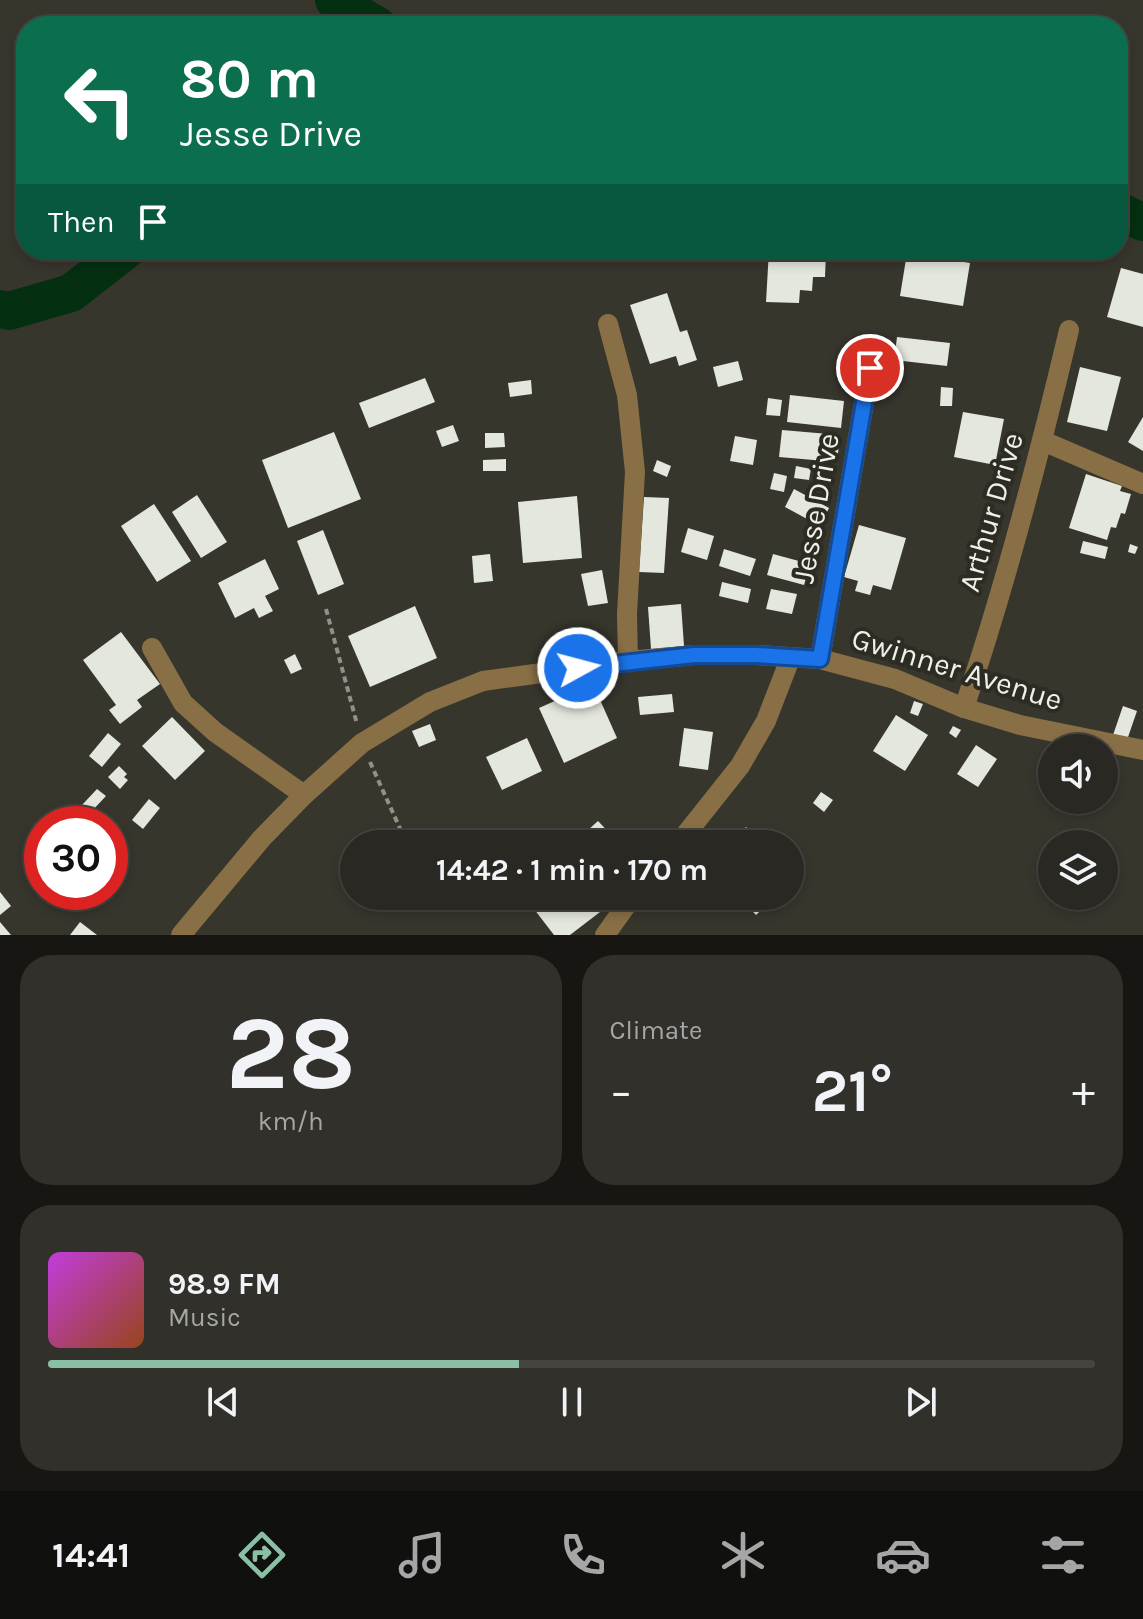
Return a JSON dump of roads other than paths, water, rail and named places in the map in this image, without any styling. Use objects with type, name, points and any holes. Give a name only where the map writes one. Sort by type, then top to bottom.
[{"type":"street","points":[[608,324],[627,395],[635,472],[627,599],[628,661]]},
{"type":"street","name":"Arthur Drive","points":[[964,708],[1043,441],[1069,330]]},
{"type":"street","name":"Jesse Drive","points":[[820,659],[870,368]]},
{"type":"street","points":[[1043,441],[1143,484]]},
{"type":"street","points":[[152,648],[183,703],[215,732],[304,795]]},
{"type":"street","name":"Gwinner Avenue","points":[[181,935],[262,838],[362,743],[430,702],[483,681],[694,655],[820,659],[895,679],[964,708],[1020,725],[1143,750]]},
{"type":"street","points":[[689,830],[740,766],[766,721],[790,659]]},
{"type":"street","points":[[605,935],[623,910]]},
{"type":"waterway","points":[[334,0],[361,16]]},
{"type":"waterway","points":[[1128,215],[1143,222]]},
{"type":"waterway","points":[[0,309],[9,311],[71,293],[113,260]]}]
